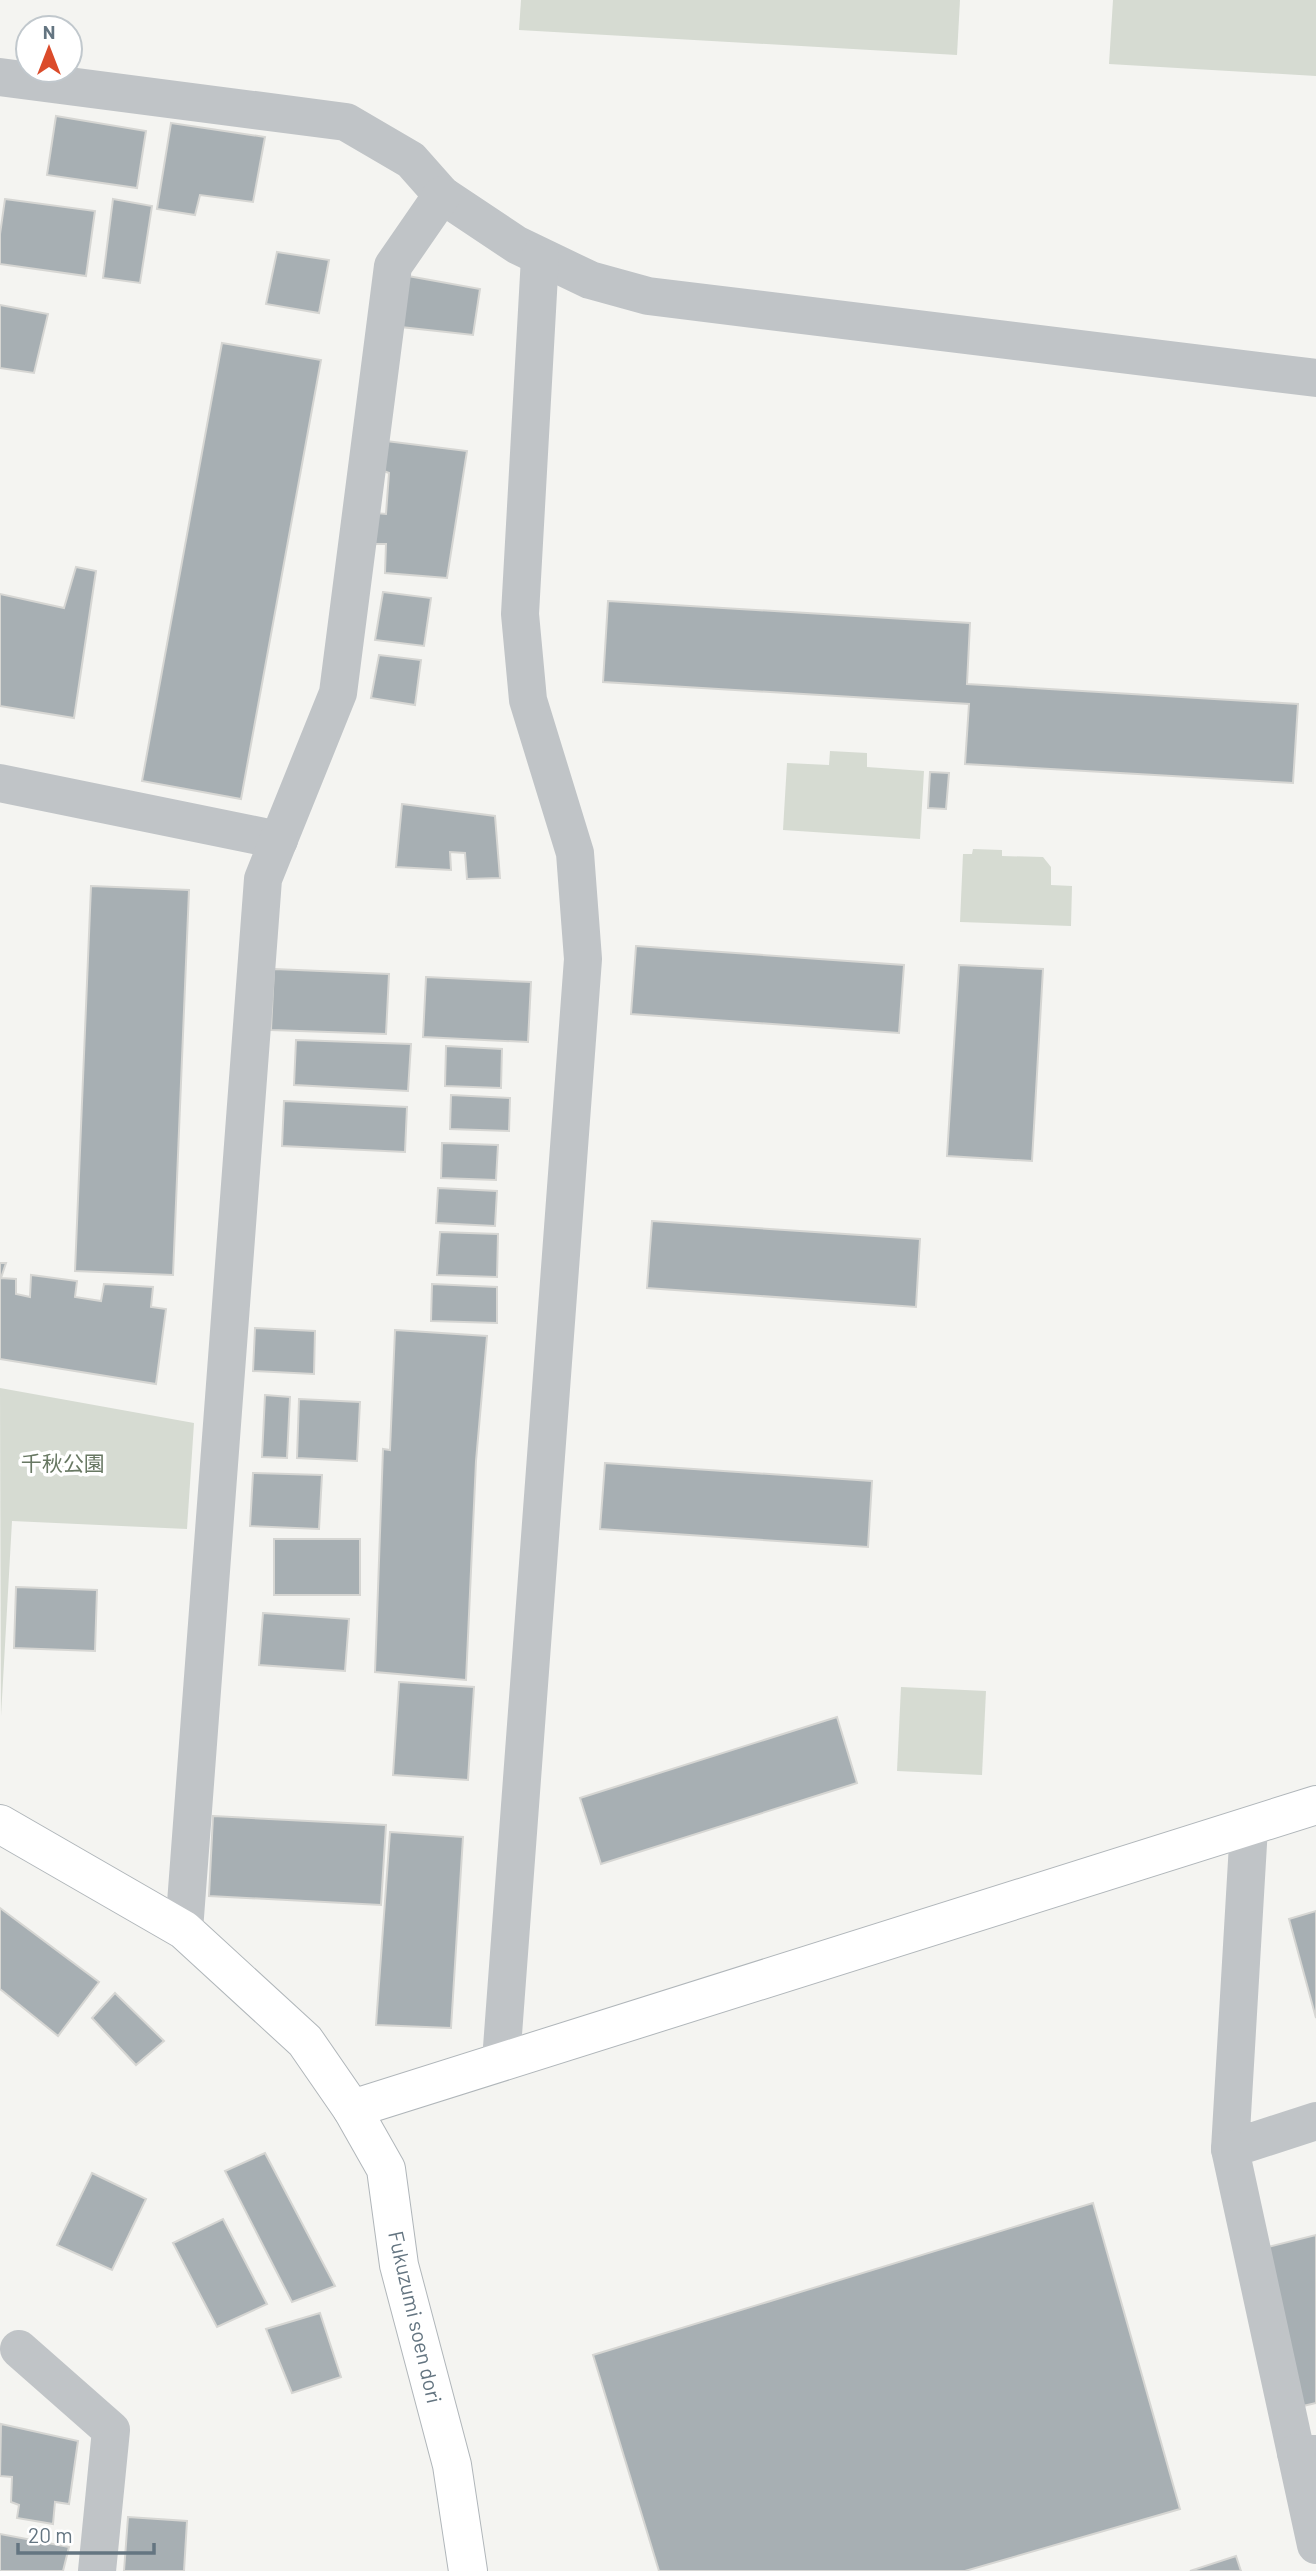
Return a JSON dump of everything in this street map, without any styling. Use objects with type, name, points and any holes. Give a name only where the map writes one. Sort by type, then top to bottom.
[{"type":"street","points":[[0,77],[346,122],[411,160],[442,195],[517,245],[590,280],[648,296],[1316,378]]},
{"type":"street","points":[[184,1930],[263,878],[338,693],[393,266],[442,195]]},
{"type":"street","points":[[501,2061],[583,959],[575,853],[528,700],[520,614],[540,257]]},
{"type":"street","points":[[0,783],[279,840]]},
{"type":"street","points":[[352,2109],[1316,1805]]},
{"type":"street","name":"Fukuzumi soen dori","points":[[0,1824],[184,1930],[305,2041],[352,2109],[386,2169],[399,2265],[452,2465],[468,2571]]},
{"type":"street","points":[[1249,1827],[1230,2149],[1306,2453],[1316,2545]]},
{"type":"street","points":[[1230,2149],[1316,2121]]},
{"type":"street","points":[[19,2349],[111,2430],[97,2571]]},
{"type":"green space","points":[[521,0],[960,0],[957,55],[519,30]]},
{"type":"green space","points":[[1113,0],[1316,0],[1316,76],[1109,64]]},
{"type":"green space","points":[[830,751],[867,753],[867,767],[924,771],[920,839],[783,830],[787,763],[829,765]]},
{"type":"green space","points":[[973,849],[1002,850],[1002,856],[1043,857],[1051,867],[1051,885],[1072,886],[1071,926],[960,922],[963,854],[972,854]]},
{"type":"green space","name":"千秋公園","points":[[0,1388],[194,1423],[187,1529],[12,1521],[1,1716]]},
{"type":"green space","points":[[901,1687],[986,1691],[982,1775],[897,1771]]},
{"type":"building","points":[[56,116],[146,131],[137,188],[47,175]]},
{"type":"building","points":[[171,123],[265,137],[253,202],[200,195],[195,215],[157,209]]},
{"type":"building","points":[[5,199],[95,211],[86,276],[0,264],[0,234]]},
{"type":"building","points":[[113,199],[152,206],[140,283],[103,278]]},
{"type":"building","points":[[277,252],[329,260],[319,313],[266,304]]},
{"type":"building","points":[[408,276],[480,289],[473,335],[401,327]]},
{"type":"building","points":[[0,305],[48,314],[34,373],[0,368]]},
{"type":"building","points":[[222,343],[321,360],[241,799],[142,781]]},
{"type":"building","points":[[386,441],[467,451],[447,578],[385,573],[386,544],[372,544],[376,513],[386,514],[389,473],[381,470]]},
{"type":"building","points":[[76,567],[96,571],[74,718],[0,706],[0,594],[64,608]]},
{"type":"building","points":[[383,592],[431,598],[424,646],[375,640]]},
{"type":"building","points":[[608,601],[970,623],[967,684],[1298,704],[1293,783],[965,764],[969,704],[603,682]]},
{"type":"building","points":[[379,655],[421,660],[415,705],[371,698]]},
{"type":"building","points":[[930,772],[949,773],[946,809],[928,808]]},
{"type":"building","points":[[402,804],[495,816],[500,878],[467,879],[465,853],[450,852],[451,870],[396,867]]},
{"type":"building","points":[[91,886],[189,890],[173,1275],[75,1271]]},
{"type":"building","points":[[636,946],[904,965],[899,1033],[631,1014]]},
{"type":"building","points":[[959,965],[1043,969],[1032,1161],[947,1156]]},
{"type":"building","points":[[274,969],[389,974],[386,1034],[271,1030]]},
{"type":"building","points":[[426,977],[531,982],[528,1042],[423,1037]]},
{"type":"building","points":[[296,1040],[411,1044],[408,1091],[294,1085]]},
{"type":"building","points":[[446,1046],[502,1049],[501,1088],[445,1086]]},
{"type":"building","points":[[451,1095],[510,1098],[509,1131],[450,1129]]},
{"type":"building","points":[[284,1101],[407,1107],[405,1152],[282,1146]]},
{"type":"building","points":[[442,1143],[498,1145],[496,1180],[441,1178]]},
{"type":"building","points":[[438,1188],[497,1191],[495,1226],[436,1223]]},
{"type":"building","points":[[652,1221],[920,1239],[916,1307],[647,1288]]},
{"type":"building","points":[[440,1232],[498,1234],[497,1277],[437,1275]]},
{"type":"building","points":[[0,1263],[6,1263],[1,1278],[16,1279],[16,1294],[30,1297],[31,1275],[77,1281],[75,1297],[101,1301],[104,1284],[153,1287],[151,1307],[166,1309],[156,1384],[0,1359]]},
{"type":"building","points":[[432,1284],[497,1287],[497,1323],[431,1321]]},
{"type":"building","points":[[255,1328],[315,1331],[314,1374],[253,1371]]},
{"type":"building","points":[[395,1330],[487,1336],[476,1461],[466,1680],[375,1672],[383,1449],[390,1450]]},
{"type":"building","points":[[265,1395],[290,1397],[287,1458],[262,1457]]},
{"type":"building","points":[[299,1399],[360,1402],[357,1461],[297,1458]]},
{"type":"building","points":[[605,1463],[872,1481],[868,1547],[600,1529]]},
{"type":"building","points":[[253,1473],[322,1475],[319,1529],[250,1526]]},
{"type":"building","points":[[274,1539],[360,1539],[360,1595],[274,1595]]},
{"type":"building","points":[[16,1587],[97,1590],[95,1651],[14,1648]]},
{"type":"building","points":[[263,1613],[349,1619],[345,1671],[259,1665]]},
{"type":"building","points":[[399,1682],[474,1687],[468,1780],[393,1775]]},
{"type":"building","points":[[837,1717],[857,1783],[601,1864],[580,1798]]},
{"type":"building","points":[[213,1816],[386,1825],[381,1905],[209,1896]]},
{"type":"building","points":[[390,1832],[463,1837],[451,2028],[376,2025]]},
{"type":"building","points":[[0,1908],[99,1982],[58,2036],[0,1989]]},
{"type":"building","points":[[1316,1911],[1316,2018],[1289,1919]]},
{"type":"building","points":[[115,1993],[164,2041],[136,2065],[92,2018]]},
{"type":"building","points":[[265,2153],[335,2286],[292,2302],[225,2171]]},
{"type":"building","points":[[92,2173],[146,2199],[112,2270],[57,2245]]},
{"type":"building","points":[[1093,2203],[1180,2509],[965,2571],[659,2571],[593,2355]]},
{"type":"building","points":[[223,2219],[267,2304],[217,2327],[173,2243]]},
{"type":"building","points":[[1316,2235],[1316,2403],[1303,2406],[1268,2247]]},
{"type":"building","points":[[320,2313],[341,2377],[292,2393],[266,2329]]},
{"type":"building","points":[[1,2424],[78,2441],[69,2504],[55,2502],[53,2524],[17,2518],[19,2505],[11,2502],[12,2477],[0,2476]]},
{"type":"building","points":[[128,2517],[187,2521],[184,2571],[124,2571]]},
{"type":"building","points":[[0,2534],[69,2547],[63,2571],[0,2571]]},
{"type":"building","points":[[1236,2556],[1241,2571],[1190,2571]]}]
